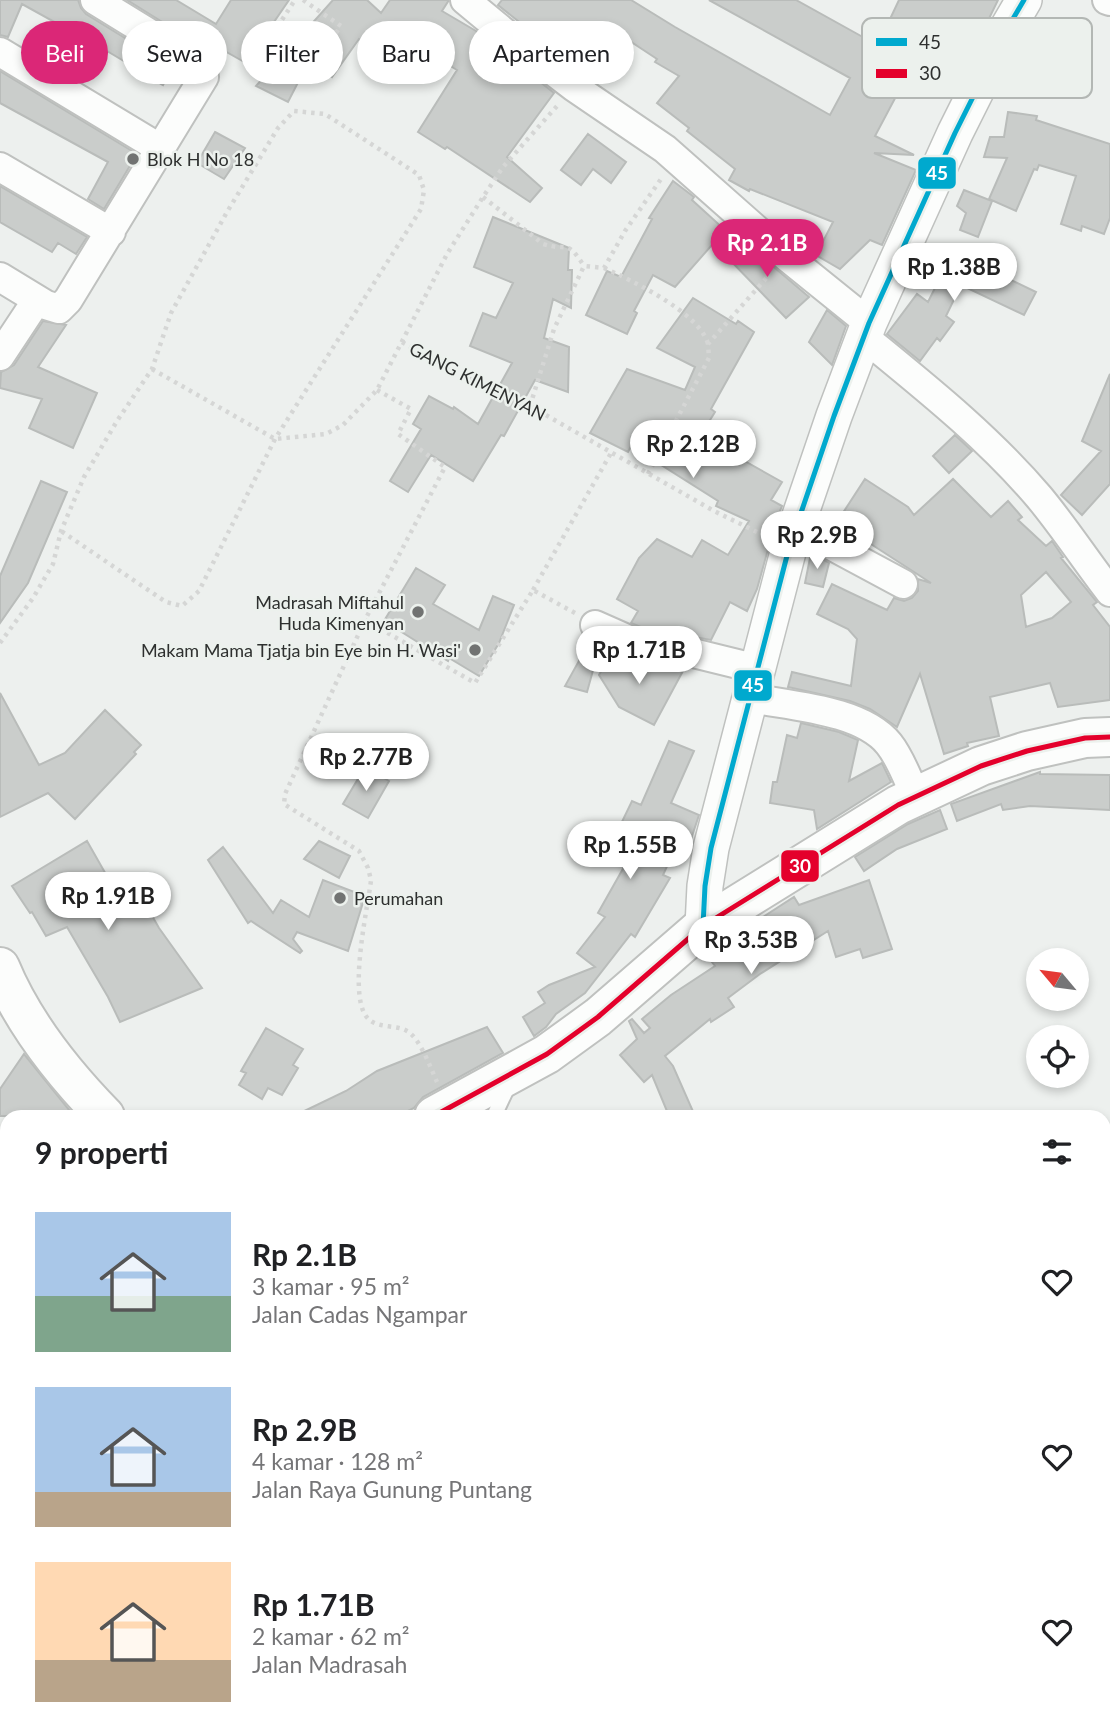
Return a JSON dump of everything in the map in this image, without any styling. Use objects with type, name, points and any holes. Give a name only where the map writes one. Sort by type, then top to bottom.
[{"type":"main road","points":[[446,1110],[547,1054],[598,1017],[704,926],[853,832],[916,797],[981,766],[1027,751],[1086,738],[1110,737]]},
{"type":"main road","points":[[3,982],[50,1052],[80,1091],[99,1110]]},
{"type":"street","points":[[0,278],[37,300],[59,309],[68,300],[111,232],[204,77],[199,64],[95,0]]},
{"type":"street","points":[[466,0],[574,87],[676,158],[957,413],[1039,497],[1110,592]]},
{"type":"street","points":[[1013,18],[1024,0]]},
{"type":"street","points":[[0,52],[161,149]]},
{"type":"street","points":[[704,926],[705,886],[711,848],[792,537],[866,330],[972,98]]},
{"type":"street","points":[[0,167],[111,232]]},
{"type":"street","points":[[0,356],[37,300]]},
{"type":"street","points":[[792,537],[903,583]]},
{"type":"street","points":[[595,625],[638,645],[693,653],[755,684],[853,719],[890,744],[916,797]]},
{"type":"lane","points":[[497,1110],[513,1073]]},
{"type":"path","points":[[281,21],[295,0]]},
{"type":"path","points":[[303,0],[334,21]]},
{"type":"path","name":"GANG KIMENYAN","points":[[574,87],[503,167],[447,254],[402,342],[451,370],[530,406],[714,511],[792,537]]},
{"type":"path","points":[[0,643],[33,598],[52,564],[61,531],[84,477],[152,369],[172,313],[227,212],[278,128],[294,111],[325,114],[419,175],[424,190],[421,209],[275,439],[199,591],[182,606],[166,602],[61,531]]},
{"type":"path","points":[[604,268],[625,231],[676,158]]},
{"type":"path","points":[[483,197],[543,244],[566,245],[584,266],[604,268],[652,290],[677,308],[704,335],[709,358],[648,474]]},
{"type":"path","points":[[708,344],[786,256]]},
{"type":"path","points":[[530,406],[554,329],[584,266]]},
{"type":"path","points":[[152,369],[275,439],[326,434],[343,425],[377,390],[402,342]]},
{"type":"path","points":[[377,390],[411,410],[398,434],[445,467],[365,620],[285,794],[284,804],[359,851],[368,868],[371,880],[358,970],[359,1003],[363,1014],[372,1022],[408,1031],[416,1040],[441,1110]]},
{"type":"path","points":[[365,620],[475,683],[533,590],[611,453]]},
{"type":"path","points":[[533,590],[595,625]]},
{"type":"building","points":[[0,0],[78,0],[86,14],[97,21],[53,21],[22,4],[8,37],[0,35]]},
{"type":"building","points":[[127,0],[176,0],[211,21],[161,21]]},
{"type":"building","points":[[231,0],[289,0],[275,21],[241,21],[241,60],[227,52],[227,21],[218,21]]},
{"type":"building","points":[[333,0],[367,0],[381,13],[390,0],[449,0],[442,11],[469,27],[469,84],[543,84],[554,93],[507,157],[542,188],[530,202],[447,147],[445,149],[418,132],[448,84],[455,84],[455,21],[357,21],[357,42],[343,62],[343,21],[314,21]]},
{"type":"building","points":[[502,0],[631,0],[830,115],[850,78],[709,0],[796,0],[862,37],[862,98],[895,98],[875,136],[914,155],[874,153],[916,170],[882,245],[870,240],[840,269],[816,255],[833,222],[750,189],[749,191],[729,180],[735,169],[657,103],[679,76],[655,62],[657,59],[634,44],[634,21],[518,21],[498,5]]},
{"type":"building","points":[[899,0],[998,0],[989,18],[890,18]]},
{"type":"building","points":[[108,28],[122,36],[122,60],[108,52]]},
{"type":"building","points":[[0,71],[137,154],[104,209],[88,199],[108,162],[0,103]]},
{"type":"building","points":[[258,84],[297,84],[288,102],[256,86]]},
{"type":"building","points":[[1008,112],[1037,116],[1036,120],[1110,144],[1110,218],[1104,234],[1082,226],[1081,231],[1061,224],[1076,176],[1039,165],[1037,170],[1034,169],[1016,211],[989,199],[1007,158],[984,157],[990,137],[1004,137]]},
{"type":"building","points":[[215,132],[245,148],[224,179],[197,163]]},
{"type":"building","points":[[588,134],[626,162],[611,183],[593,169],[581,185],[561,170]]},
{"type":"building","points":[[673,181],[694,197],[692,200],[725,230],[675,287],[653,275],[634,311],[637,313],[627,334],[586,315],[607,271],[621,277],[652,219],[649,218]]},
{"type":"building","points":[[0,186],[87,237],[76,254],[58,243],[52,252],[0,222]]},
{"type":"building","points":[[964,190],[992,201],[978,237],[960,230],[966,213],[957,206]]},
{"type":"building","points":[[493,217],[569,248],[568,270],[572,270],[571,308],[553,299],[544,338],[569,347],[568,392],[535,380],[504,436],[501,435],[473,481],[431,455],[408,492],[390,481],[421,429],[413,424],[429,396],[453,409],[454,407],[478,424],[512,363],[470,346],[483,313],[496,318],[513,283],[474,267]]},
{"type":"building","points":[[740,238],[809,297],[786,318],[725,255]]},
{"type":"building","points":[[953,252],[1036,292],[1024,315],[961,285],[946,316],[954,322],[940,341],[937,338],[920,361],[887,334],[917,294],[928,302]]},
{"type":"building","points":[[693,298],[754,332],[711,409],[715,412],[700,436],[782,482],[771,500],[782,506],[767,541],[770,542],[757,589],[747,611],[730,602],[711,640],[643,628],[631,623],[638,611],[617,599],[639,558],[657,539],[692,557],[702,540],[728,555],[749,521],[716,506],[718,501],[631,446],[628,452],[590,433],[627,369],[685,390],[695,367],[657,348]]},
{"type":"building","points":[[827,310],[846,326],[832,365],[809,342]]},
{"type":"building","points":[[43,321],[66,325],[38,367],[97,393],[73,448],[29,428],[42,399],[0,388],[1,372],[14,365]]},
{"type":"building","points":[[1110,374],[1110,484],[1082,515],[1061,495],[1101,451],[1082,441]]},
{"type":"building","points":[[955,435],[972,451],[949,473],[933,456]]},
{"type":"building","points":[[865,479],[908,507],[914,515],[953,479],[991,517],[1008,501],[1022,517],[1018,520],[1046,546],[1052,541],[1063,557],[1061,558],[1097,602],[1093,605],[1110,627],[1110,700],[1058,707],[1050,683],[990,697],[999,736],[967,743],[968,746],[944,754],[920,674],[897,727],[870,709],[850,701],[788,687],[792,672],[851,686],[857,639],[848,629],[817,614],[832,584],[887,610],[894,598],[904,601],[912,598],[918,591],[918,579],[931,583],[837,522]],"holes":[[[1046,572],[1071,602],[1052,618],[1026,627],[1021,595]]]},
{"type":"building","points":[[41,481],[67,492],[28,583],[0,623],[0,576]]},
{"type":"building","points":[[811,553],[829,563],[823,587],[805,583]]},
{"type":"building","name":"Madrasah Miftahul Huda Kimenyan","points":[[416,568],[445,585],[433,604],[479,630],[493,596],[514,605],[499,643],[479,676],[449,658],[448,661],[384,621]]},
{"type":"building","points":[[590,641],[600,645],[587,692],[565,686]]},
{"type":"building","points":[[613,651],[634,660],[684,669],[654,725],[619,707],[599,675]]},
{"type":"building","points":[[0,693],[39,765],[65,753],[105,710],[141,745],[134,752],[136,754],[75,819],[48,793],[0,817]]},
{"type":"building","points":[[801,723],[839,732],[858,740],[849,781],[882,763],[891,782],[817,829],[814,810],[770,803],[773,782],[777,782],[787,735],[797,738]]},
{"type":"building","points":[[669,741],[694,751],[671,803],[699,815],[689,845],[679,840],[663,875],[670,878],[635,937],[631,934],[585,993],[556,1014],[546,1027],[534,1036],[523,1017],[545,1003],[538,992],[595,967],[577,953],[605,917],[598,913],[633,851],[618,845],[624,830],[619,828],[632,801],[641,805]]},
{"type":"building","points":[[365,767],[389,781],[368,818],[343,804]]},
{"type":"building","points":[[1040,772],[1110,775],[1110,810],[1030,806],[1003,810],[1001,804],[957,821],[951,804]]},
{"type":"building","points":[[940,810],[947,829],[897,849],[864,871],[855,857],[908,824]]},
{"type":"building","points":[[87,841],[112,885],[130,877],[159,928],[202,988],[120,1022],[67,927],[46,936],[12,886]]},
{"type":"building","points":[[319,841],[350,856],[339,878],[304,859]]},
{"type":"building","points":[[223,847],[273,913],[281,900],[309,917],[323,880],[365,896],[348,951],[297,932],[293,939],[302,951],[300,953],[251,921],[248,923],[208,860]]},
{"type":"building","points":[[869,880],[892,949],[863,958],[860,949],[836,957],[828,931],[760,974],[728,998],[734,1007],[711,1022],[710,1019],[665,1056],[673,1066],[692,1110],[667,1110],[652,1075],[644,1082],[620,1055],[637,1039],[629,1021],[632,1019],[644,1033],[650,1028],[642,1019],[671,995],[715,966],[708,957],[739,936],[738,933],[794,897],[799,905]]},
{"type":"building","points":[[487,1027],[503,1053],[423,1097],[410,1110],[306,1110],[346,1091],[377,1071]]},
{"type":"building","points":[[266,1028],[303,1049],[293,1065],[298,1068],[282,1095],[268,1088],[262,1099],[239,1085],[246,1073],[241,1071]]},
{"type":"building","points":[[24,1054],[69,1110],[0,1110],[0,1089]]},
{"type":"transit line","name":"45","points":[[1013,18],[1024,0]]},
{"type":"transit line","name":"45","points":[[703,926],[711,848],[789,548],[869,323],[972,98]]},
{"type":"transit line","name":"30","points":[[445,1110],[547,1054],[598,1017],[703,926],[898,805],[981,766],[1027,751],[1085,738],[1110,737]]},
{"type":"place","name":"Blok H No 18","points":[[133,159]]},
{"type":"place","name":"Madrasah Miftahul Huda Kimenyan","points":[[418,612]]},
{"type":"place","name":"Makam Mama Tjatja bin Eye bin H. Wasi'","points":[[475,650]]},
{"type":"place","name":"Perumahan","points":[[340,898]]}]
